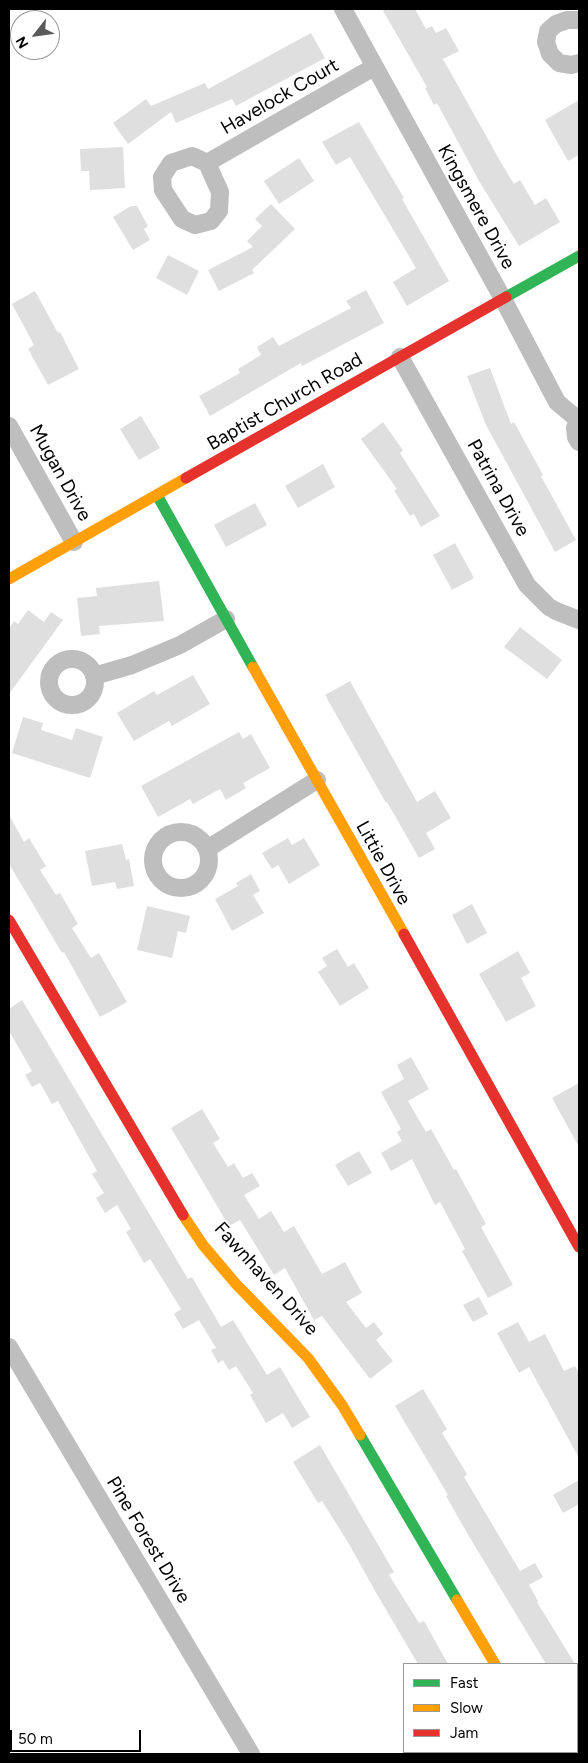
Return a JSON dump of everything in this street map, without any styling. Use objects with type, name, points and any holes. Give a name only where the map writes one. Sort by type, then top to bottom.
[{"type":"street","name":"Kingsmere Drive","points":[[344,9],[374,67],[503,299],[557,402],[578,418],[575,428],[576,437],[579,442]]},
{"type":"street","points":[[579,20],[567,20],[556,24],[548,31],[546,42],[550,54],[559,63],[579,63]]},
{"type":"street","name":"Havelock Court","points":[[207,163],[374,67]]},
{"type":"street","name":"Baptist Church Road","points":[[9,579],[579,256]]},
{"type":"street","name":"Patrina Drive","points":[[400,357],[527,585],[549,607],[579,620]]},
{"type":"street","name":"Mugan Drive","points":[[9,426],[74,542]]},
{"type":"street","name":"Littie Drive","points":[[157,495],[579,1247]]},
{"type":"street","points":[[94,676],[140,662],[180,645],[226,620]]},
{"type":"street","points":[[207,849],[316,780]]},
{"type":"street","name":"Fawnhaven Drive","points":[[9,920],[180,1211],[203,1245],[236,1284],[308,1358],[342,1404],[494,1663]]},
{"type":"street","name":"Pine Forest Drive","points":[[9,1347],[251,1754]]},
{"type":"building","points":[[382,9],[415,9],[426,29],[432,26],[436,33],[446,28],[459,51],[443,59],[503,166],[514,184],[520,180],[535,205],[546,198],[560,222],[519,246],[479,181],[437,103],[434,105],[425,88],[427,87]]},
{"type":"building","points":[[311,33],[325,58],[236,106],[232,99],[176,123],[171,112],[128,144],[113,123],[146,99],[151,106],[205,83],[208,89]]},
{"type":"building","points":[[579,100],[579,155],[568,161],[545,120]]},
{"type":"building","points":[[359,122],[404,198],[402,199],[449,281],[407,306],[393,282],[416,268],[350,157],[336,165],[322,142]]},
{"type":"building","points":[[123,147],[125,188],[90,190],[89,171],[81,171],[80,149]]},
{"type":"building","points":[[299,158],[314,181],[279,204],[264,181]]},
{"type":"building","points":[[271,204],[295,229],[252,270],[254,273],[219,291],[208,270],[253,247],[247,241],[262,226],[255,219]]},
{"type":"building","points":[[131,206],[137,206],[148,226],[144,229],[150,240],[133,250],[113,217]]},
{"type":"building","points":[[168,255],[199,271],[187,295],[156,278]]},
{"type":"building","points":[[366,290],[384,323],[302,366],[301,363],[210,416],[199,396],[240,373],[238,369],[261,355],[257,347],[273,337],[279,346],[351,308],[346,301]]},
{"type":"building","points":[[35,291],[58,333],[60,332],[79,369],[48,385],[28,349],[34,345],[12,304]]},
{"type":"building","points":[[490,368],[511,424],[514,422],[576,540],[555,552],[486,425],[467,376]]},
{"type":"building","points":[[141,416],[160,448],[139,460],[120,429]]},
{"type":"building","points":[[383,422],[403,450],[400,453],[440,516],[421,527],[414,514],[410,516],[394,490],[397,489],[361,439]]},
{"type":"building","points":[[323,464],[335,487],[298,508],[285,486]]},
{"type":"building","points":[[255,503],[267,525],[226,547],[214,525]]},
{"type":"building","points":[[455,543],[474,578],[452,590],[433,555]]},
{"type":"building","points":[[159,581],[164,621],[99,626],[100,634],[81,636],[77,598],[97,596],[96,588]]},
{"type":"building","points":[[28,610],[44,622],[51,612],[63,620],[9,694],[9,629],[14,621],[18,624]]},
{"type":"building","points":[[520,627],[562,660],[547,679],[504,647]]},
{"type":"building","points":[[193,675],[210,704],[172,726],[169,721],[134,741],[117,713],[154,691],[157,695]]},
{"type":"building","points":[[350,681],[417,802],[435,791],[451,818],[426,833],[435,849],[419,858],[325,695]]},
{"type":"building","points":[[23,717],[43,723],[41,730],[72,740],[76,728],[103,737],[90,778],[12,753]]},
{"type":"building","points":[[239,732],[243,739],[251,734],[270,768],[243,783],[246,788],[226,800],[220,789],[193,804],[190,799],[158,817],[141,786]]},
{"type":"building","points":[[9,815],[24,842],[29,838],[46,866],[40,870],[56,895],[60,893],[78,924],[72,928],[91,958],[99,953],[127,1002],[100,1017],[64,952],[62,953],[9,864]]},
{"type":"building","points":[[288,838],[292,845],[304,838],[320,865],[289,884],[278,865],[272,869],[262,853]]},
{"type":"building","points":[[122,844],[126,860],[129,859],[134,886],[117,889],[115,882],[92,886],[85,851]]},
{"type":"building","points":[[251,874],[260,891],[253,895],[264,913],[232,931],[215,899],[238,886],[236,883]]},
{"type":"building","points":[[472,904],[487,933],[467,944],[452,915]]},
{"type":"building","points":[[147,906],[190,916],[186,933],[178,931],[172,958],[137,950]]},
{"type":"building","points":[[337,949],[348,967],[354,963],[369,988],[340,1006],[318,972],[327,966],[322,958]]},
{"type":"building","points":[[518,951],[530,973],[521,978],[536,1006],[506,1022],[479,974]]},
{"type":"building","points":[[22,1000],[188,1279],[192,1277],[221,1327],[233,1320],[267,1375],[280,1367],[310,1417],[292,1428],[283,1413],[266,1423],[250,1395],[253,1393],[236,1366],[229,1370],[223,1360],[218,1363],[211,1350],[216,1348],[199,1320],[183,1329],[174,1314],[181,1309],[150,1259],[144,1263],[126,1232],[131,1229],[117,1205],[105,1213],[96,1198],[104,1193],[92,1174],[97,1171],[58,1101],[52,1104],[40,1083],[32,1087],[25,1075],[32,1071],[9,1031],[9,1009]]},
{"type":"building","points":[[411,1057],[429,1089],[408,1101],[426,1132],[431,1129],[454,1170],[456,1169],[486,1224],[481,1227],[513,1285],[488,1298],[462,1251],[465,1249],[440,1202],[435,1205],[412,1159],[391,1171],[381,1153],[402,1141],[397,1132],[401,1129],[381,1092],[404,1079],[397,1065]]},
{"type":"building","points":[[579,1083],[579,1147],[552,1098]]},
{"type":"building","points":[[202,1109],[220,1139],[213,1143],[228,1167],[234,1163],[243,1178],[252,1173],[260,1186],[244,1195],[259,1219],[271,1211],[284,1232],[294,1226],[322,1274],[345,1262],[362,1293],[346,1302],[366,1328],[374,1322],[383,1334],[376,1340],[393,1361],[370,1379],[322,1316],[314,1320],[285,1268],[274,1275],[240,1220],[229,1226],[171,1128]]},
{"type":"building","points":[[359,1151],[372,1173],[348,1186],[335,1165]]},
{"type":"building","points":[[479,1297],[488,1314],[473,1322],[463,1305]]},
{"type":"building","points":[[518,1322],[529,1342],[545,1334],[564,1371],[575,1366],[579,1373],[579,1458],[529,1367],[519,1373],[497,1333]]},
{"type":"building","points":[[423,1389],[447,1429],[442,1433],[467,1474],[464,1477],[520,1571],[535,1563],[543,1577],[529,1585],[537,1602],[574,1663],[545,1663],[470,1538],[446,1496],[448,1495],[395,1406]]},
{"type":"building","points":[[320,1445],[394,1572],[389,1575],[419,1623],[424,1621],[447,1663],[417,1663],[349,1544],[322,1501],[318,1503],[293,1462]]},
{"type":"building","points":[[579,1480],[579,1504],[563,1513],[553,1495]]},
{"type":"traffic: fast","points":[[506,297],[579,256]]},
{"type":"traffic: fast","points":[[157,495],[253,667]]},
{"type":"traffic: fast","points":[[360,1435],[457,1600]]},
{"type":"traffic: slow","points":[[9,579],[186,478]]},
{"type":"traffic: slow","points":[[253,667],[404,934]]},
{"type":"traffic: slow","points":[[183,1215],[203,1245],[236,1284],[308,1358],[342,1405],[360,1435]]},
{"type":"traffic: slow","points":[[457,1600],[494,1663]]},
{"type":"traffic: jam","points":[[186,478],[506,297]]},
{"type":"traffic: jam","points":[[9,920],[183,1215]]},
{"type":"traffic: jam","points":[[404,934],[579,1247]]}]
